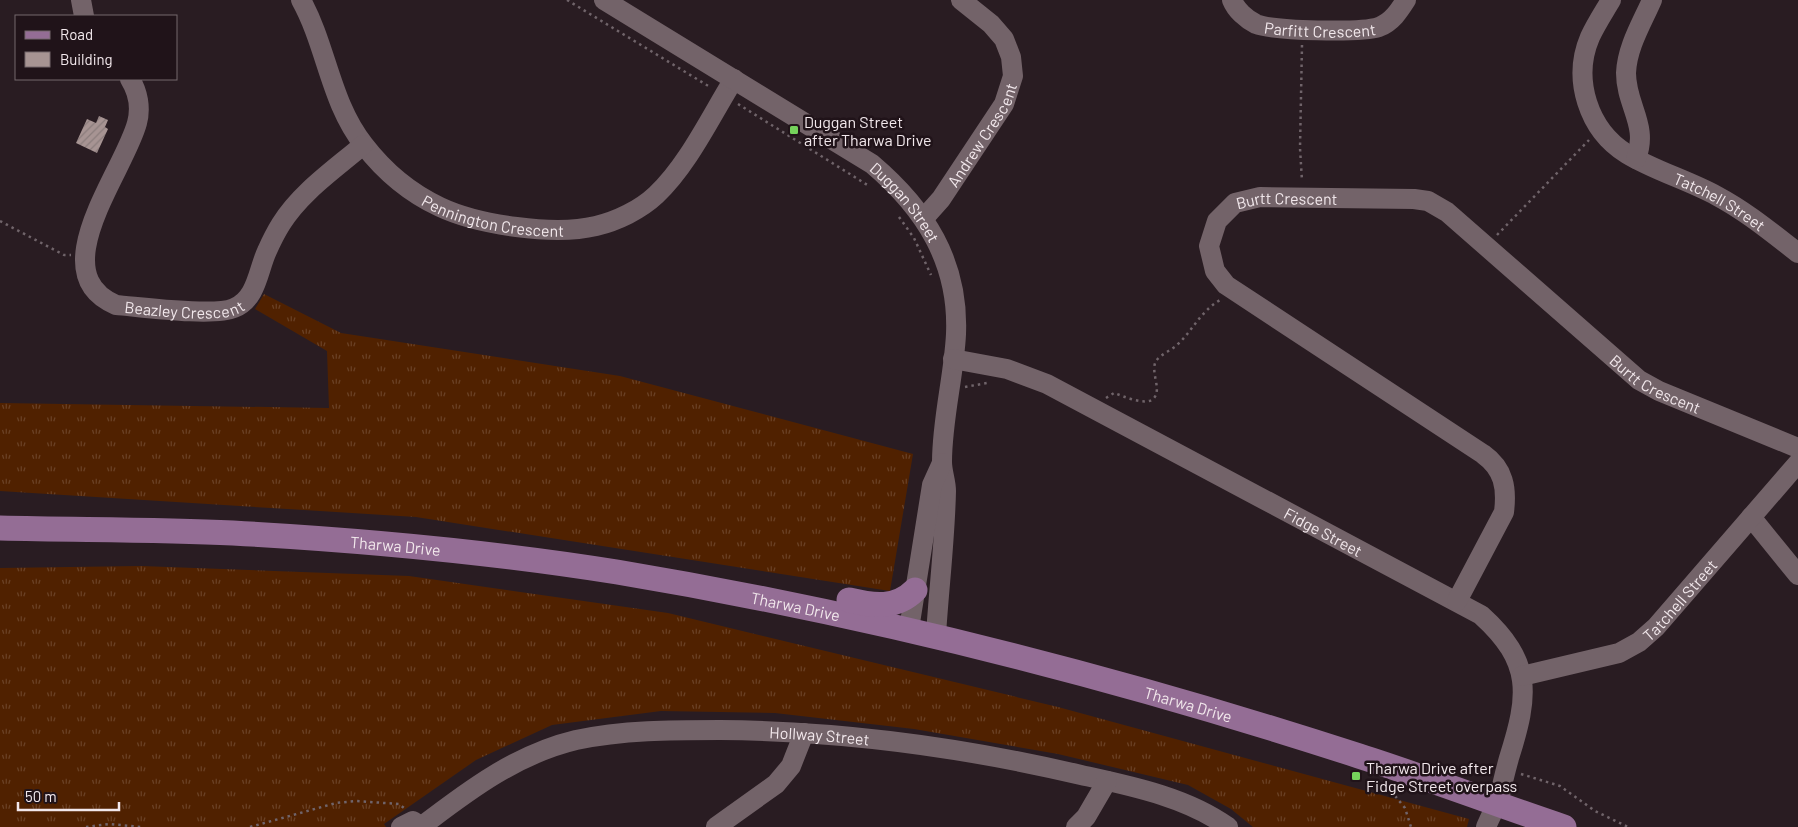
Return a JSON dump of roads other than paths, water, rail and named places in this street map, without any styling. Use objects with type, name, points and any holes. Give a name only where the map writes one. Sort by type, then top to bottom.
[{"type":"main road","name":"Tharwa Drive","points":[[0,528],[232,533],[401,546],[617,572],[748,596],[936,635],[1231,716],[1362,757],[1564,827]]},
{"type":"main road","points":[[748,596],[782,591],[801,592],[883,605],[896,603],[908,597],[915,590]]},
{"type":"street","points":[[81,0],[84,15]]},
{"type":"street","name":"Pennington Crescent","points":[[302,0],[314,22],[341,107],[363,145],[386,170],[412,190],[440,207],[472,218],[510,225],[568,230],[594,226],[632,212],[655,195],[675,174],[734,79]]},
{"type":"street","name":"Duggan Street","points":[[604,0],[872,164],[897,185],[924,218],[942,253],[951,284],[956,317],[942,463],[946,492],[936,635]]},
{"type":"street","name":"Andrew Crescent","points":[[924,218],[946,192],[1004,104],[1011,86],[1011,57],[1004,39],[991,24],[961,0]]},
{"type":"street","name":"Parfitt Crescent","points":[[1232,0],[1238,10],[1258,25],[1275,28],[1366,30],[1380,26],[1393,18],[1406,0]]},
{"type":"street","name":"Tatchell Street","points":[[1611,0],[1589,38],[1583,61],[1585,97],[1598,125],[1607,138],[1636,159],[1715,195],[1744,211],[1798,253]]},
{"type":"street","points":[[1636,159],[1641,146],[1641,132],[1629,98],[1627,68],[1634,40],[1652,0]]},
{"type":"street","name":"Beazley Crescent","points":[[130,80],[138,97],[137,122],[89,232],[85,255],[90,285],[104,300],[116,305],[215,312],[234,309],[244,302],[252,292],[267,251],[291,210],[313,188],[363,145]]},
{"type":"street","name":"Burtt Crescent","points":[[1457,601],[1504,512],[1506,496],[1500,472],[1483,454],[1226,285],[1212,263],[1209,246],[1217,221],[1228,208],[1243,200],[1260,197],[1414,199],[1428,201],[1447,212],[1639,380],[1659,391],[1798,448]]},
{"type":"street","name":"Fidge Street","points":[[953,359],[1007,369],[1034,378],[1060,401],[1100,419],[1481,615],[1500,632],[1514,653],[1522,676],[1524,698],[1522,719],[1505,770],[1501,792],[1486,827]]},
{"type":"street","name":"Tatchell Street","points":[[1522,676],[1619,653],[1639,642],[1656,627],[1798,462]]},
{"type":"street","name":"Duggan Street","points":[[909,629],[932,485],[942,463]]},
{"type":"street","points":[[1751,517],[1798,575]]},
{"type":"street","name":"Hollway Street","points":[[413,825],[501,770],[537,753],[575,740],[614,733],[676,730],[804,733],[880,739],[956,749],[1032,763],[1173,800],[1203,812],[1228,827]]},
{"type":"street","points":[[716,827],[776,784],[791,766],[804,733]]},
{"type":"street","points":[[1076,827],[1086,817],[1106,781]]},
{"type":"place","name":"Duggan Street after Tharwa Drive","points":[[794,130]]},
{"type":"place","name":"Tharwa Drive after Fidge Street overpass","points":[[1356,776]]}]
